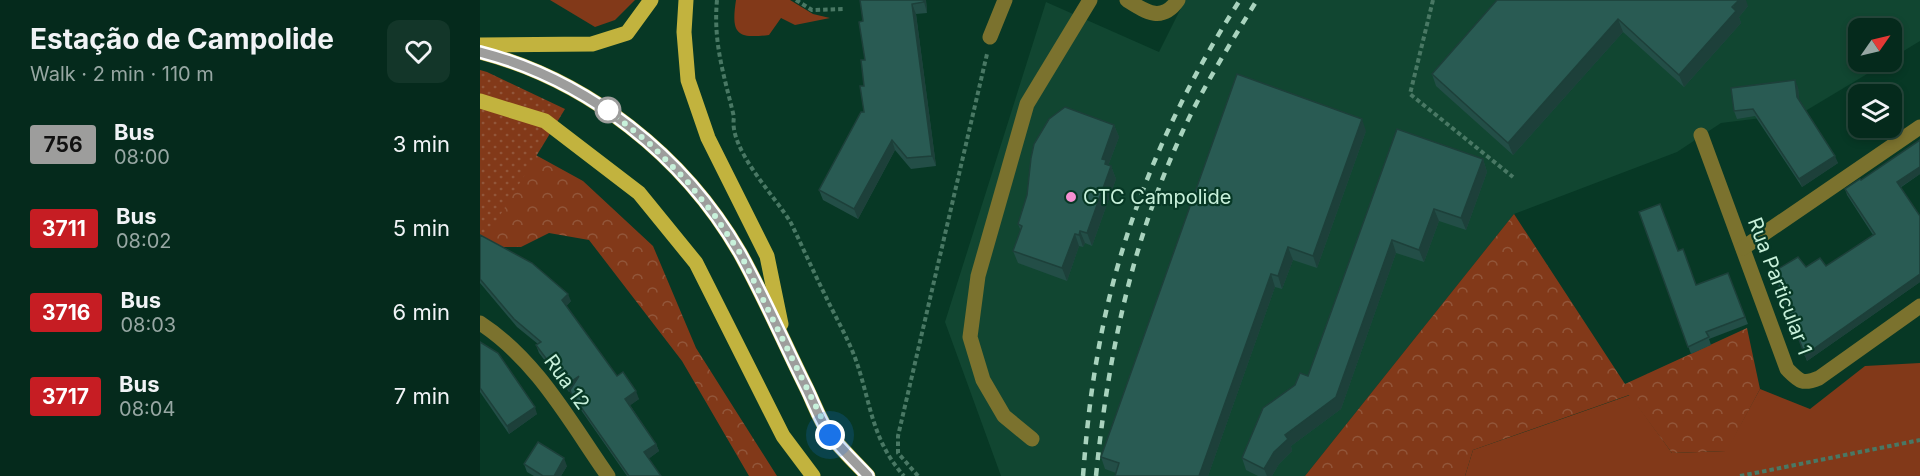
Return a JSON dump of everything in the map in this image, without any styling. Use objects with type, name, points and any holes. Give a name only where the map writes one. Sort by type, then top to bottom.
[{"type":"main road","points":[[480,45],[592,44],[627,33],[651,0]]},
{"type":"main road","points":[[686,0],[684,32],[688,80],[708,138],[767,256],[785,345]]},
{"type":"main road","points":[[480,52],[507,59],[551,78],[608,110],[649,143],[686,180],[715,216],[740,253],[830,435],[868,476]]},
{"type":"main road","points":[[480,101],[545,121],[639,193],[696,263],[783,436],[813,476]]},
{"type":"street","points":[[990,37],[1005,0]]},
{"type":"street","points":[[1032,439],[1004,416],[982,380],[970,337],[978,276],[1027,104],[1090,0]]},
{"type":"street","points":[[1127,0],[1145,11],[1158,14],[1167,11],[1178,0]]},
{"type":"street","points":[[1743,248],[1920,127]]},
{"type":"street","name":"Rua Particular 1","points":[[1701,135],[1787,369],[1798,380],[1808,383],[1819,378],[1920,306]]},
{"type":"street","name":"Rua 12","points":[[480,323],[509,345],[539,376],[608,476]]},
{"type":"path","points":[[717,0],[717,48],[738,141],[756,175],[789,221],[853,353],[879,439],[892,463],[903,476]]},
{"type":"path","points":[[796,0],[812,10],[843,9]]},
{"type":"path","points":[[1433,0],[1410,94],[1513,177]]},
{"type":"path","points":[[918,476],[898,453],[898,435],[990,37]]},
{"type":"path","points":[[1740,476],[1920,440]]},
{"type":"shaded area","points":[[1185,0],[1920,0],[1920,41],[1902,52],[1902,18],[1848,18],[1848,72],[1870,72],[1802,113],[1721,123],[1677,152],[1514,214],[1305,476],[1001,476],[945,322],[1046,2],[1159,52]]},
{"type":"green space","points":[[550,0],[635,0],[615,20],[595,27]]},
{"type":"green space","points":[[736,0],[790,0],[813,14],[830,18],[795,25],[781,18],[769,35],[749,36],[738,31],[736,27],[734,20]]},
{"type":"green space","points":[[480,70],[565,109],[480,248]]},
{"type":"green space","points":[[480,127],[490,130],[583,181],[653,246],[696,348],[777,476],[749,476],[682,361],[589,240],[549,233],[521,247],[480,247]]},
{"type":"green space","points":[[1514,214],[1625,384],[1747,328],[1760,389],[1727,451],[1672,453],[1629,395],[1473,450],[1465,476],[1305,476]]},
{"type":"green space","points":[[1920,363],[1920,476],[1465,476],[1473,450],[1630,395],[1672,453],[1726,451],[1760,389],[1810,409],[1865,366]]},
{"type":"building","points":[[860,0],[923,0],[924,2],[912,4],[932,156],[907,158],[892,140],[854,209],[819,190],[861,112],[864,112],[860,86],[864,86],[861,60],[865,60],[859,22],[863,21]]},
{"type":"building","points":[[1497,0],[1739,0],[1732,7],[1736,11],[1679,75],[1618,19],[1508,143],[1432,74]]},
{"type":"building","points":[[1237,74],[1362,119],[1313,256],[1288,247],[1278,276],[1271,274],[1199,476],[1115,476],[1119,463],[1101,457]]},
{"type":"building","points":[[1795,80],[1797,97],[1835,156],[1799,179],[1753,109],[1734,111],[1731,88]]},
{"type":"building","name":"CTC Campolide","points":[[1065,107],[1114,125],[1102,159],[1106,160],[1105,164],[1111,166],[1087,233],[1080,231],[1079,235],[1075,234],[1062,268],[1013,251],[1022,226],[1018,224],[1027,195],[1034,144],[1049,119]]},
{"type":"building","points":[[1397,129],[1483,159],[1461,218],[1434,209],[1419,250],[1392,240],[1336,397],[1285,435],[1288,439],[1274,452],[1264,469],[1242,458],[1263,408],[1295,385],[1300,373],[1308,376]]},
{"type":"building","points":[[1920,140],[1920,167],[1897,182],[1920,216],[1920,274],[1805,355],[1773,272],[1798,257],[1806,267],[1820,258],[1826,266],[1875,234],[1845,189]]},
{"type":"building","points":[[1660,204],[1678,251],[1683,249],[1696,285],[1728,273],[1745,317],[1706,332],[1709,337],[1688,347],[1639,212]]},
{"type":"building","points":[[480,235],[532,263],[568,294],[562,300],[617,376],[623,372],[636,391],[625,399],[656,444],[644,452],[661,476],[629,476],[571,393],[570,390],[579,376],[566,385],[536,345],[541,342],[514,319],[480,279]]},
{"type":"building","points":[[480,342],[498,353],[535,407],[507,426],[480,388]]},
{"type":"building","points":[[538,442],[564,458],[554,476],[543,476],[524,464]]},
{"type":"railway","points":[[1083,476],[1092,387],[1106,311],[1133,217],[1150,172],[1191,84],[1240,0]]},
{"type":"railway","points":[[1096,476],[1106,393],[1122,310],[1144,230],[1158,190],[1192,112],[1257,0]]},
{"type":"bus line","name":"756","points":[[480,52],[507,59],[551,78],[608,110],[649,143],[686,180],[715,216],[740,253],[830,435],[868,476]]},
{"type":"place","name":"CTC Campolide","points":[[1071,197]]},
{"type":"route","points":[[608,110],[649,143],[686,180],[715,216],[740,253],[830,435]]}]
